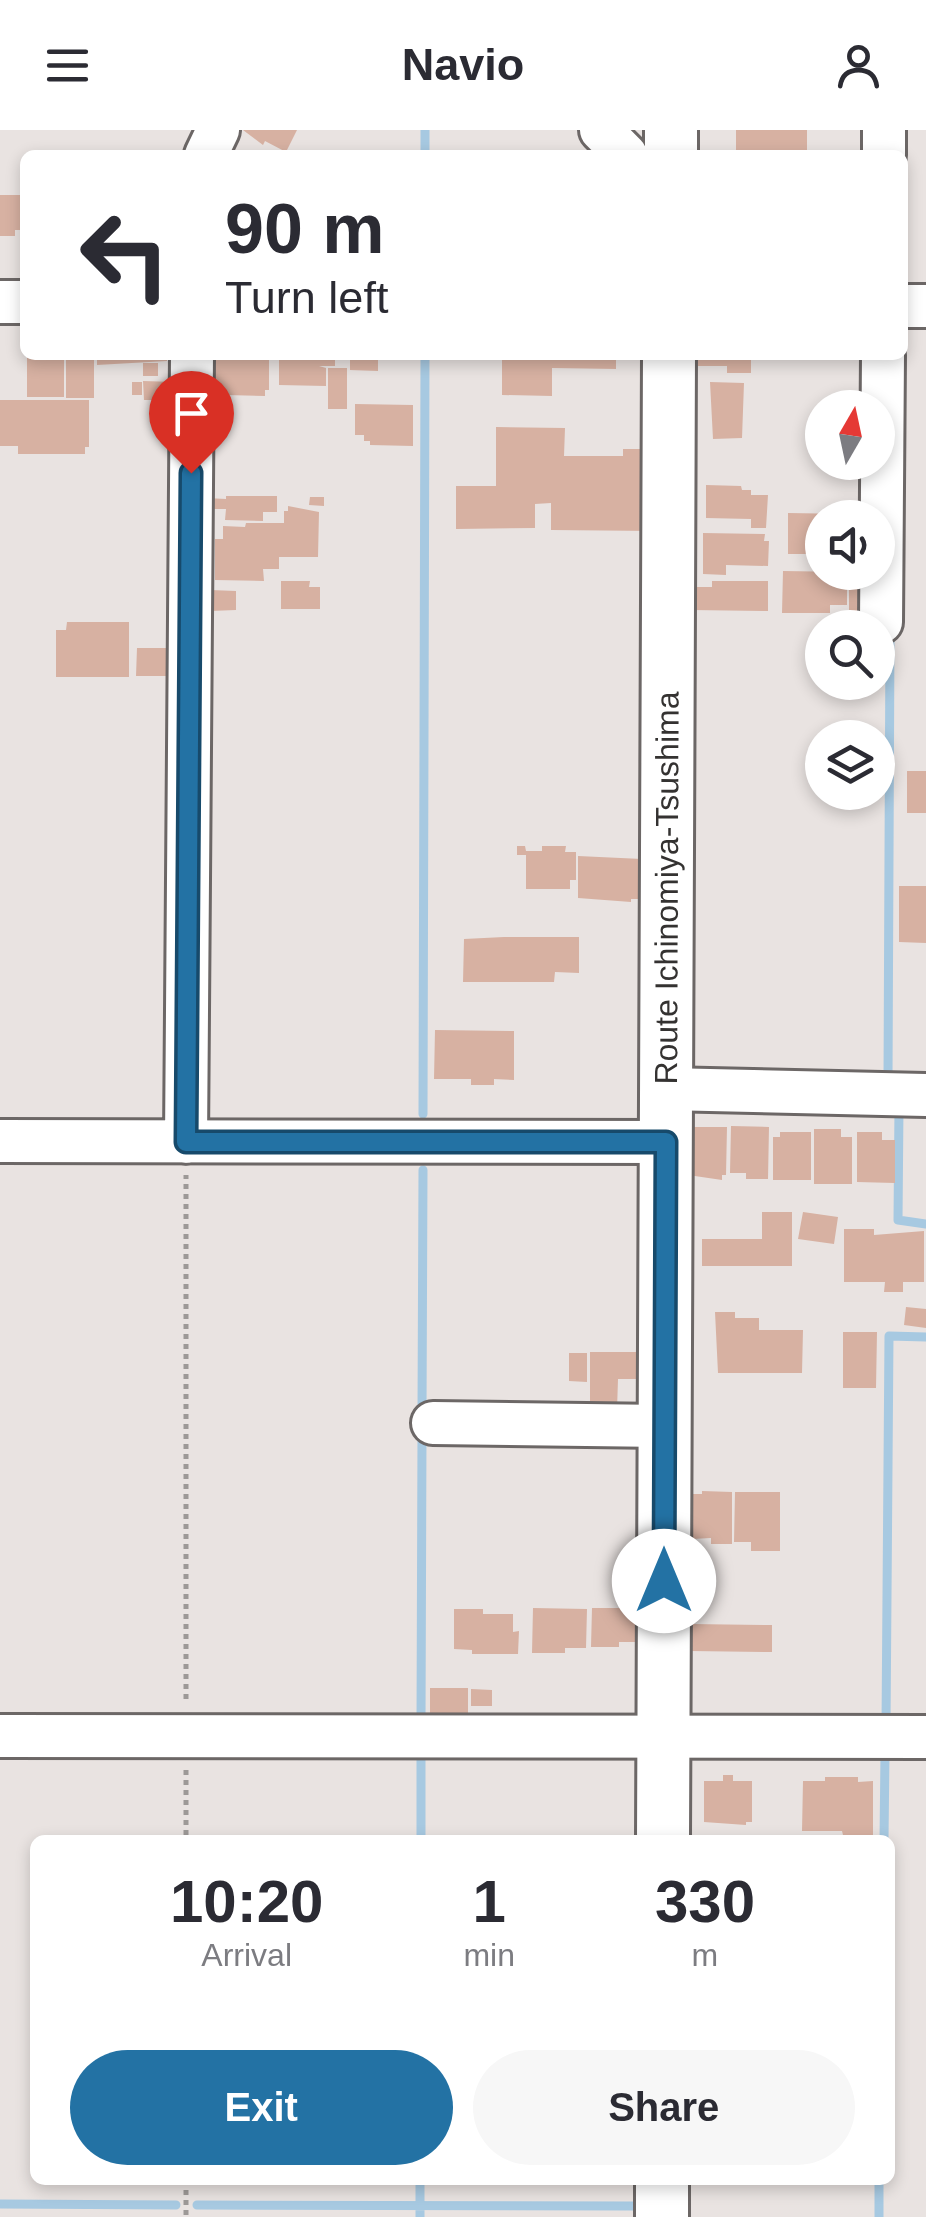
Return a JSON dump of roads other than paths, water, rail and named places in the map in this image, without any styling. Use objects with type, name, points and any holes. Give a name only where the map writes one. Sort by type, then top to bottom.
[{"type":"main road","name":"Route Ichinomiya-Tsushima","points":[[663,1835],[670,360]]},
{"type":"main road","points":[[662,2185],[662,2217]]},
{"type":"street","points":[[601,130],[621,150]]},
{"type":"street","points":[[186,1142],[192,360]]},
{"type":"street","points":[[880,610],[883,360]]},
{"type":"street","points":[[666,1088],[926,1094]]},
{"type":"street","points":[[0,1141],[666,1142]]},
{"type":"street","points":[[433,1423],[665,1426]]},
{"type":"street","points":[[0,1736],[926,1737]]},
{"type":"waterway","points":[[425,130],[425,150]]},
{"type":"waterway","points":[[423,1114],[425,360]]},
{"type":"waterway","points":[[888,1080],[890,700]]},
{"type":"waterway","points":[[899,1107],[898,1220],[926,1224]]},
{"type":"waterway","points":[[422,1413],[423,1170]]},
{"type":"waterway","points":[[886,1726],[889,1336],[926,1337]]},
{"type":"waterway","points":[[421,1723],[422,1433]]},
{"type":"waterway","points":[[421,1750],[421,1835]]},
{"type":"waterway","points":[[884,1835],[885,1754]]},
{"type":"waterway","points":[[420,2185],[420,2217]]},
{"type":"waterway","points":[[879,2185],[879,2217]]},
{"type":"waterway","points":[[0,2204],[176,2205]]},
{"type":"waterway","points":[[197,2205],[636,2206]]}]
